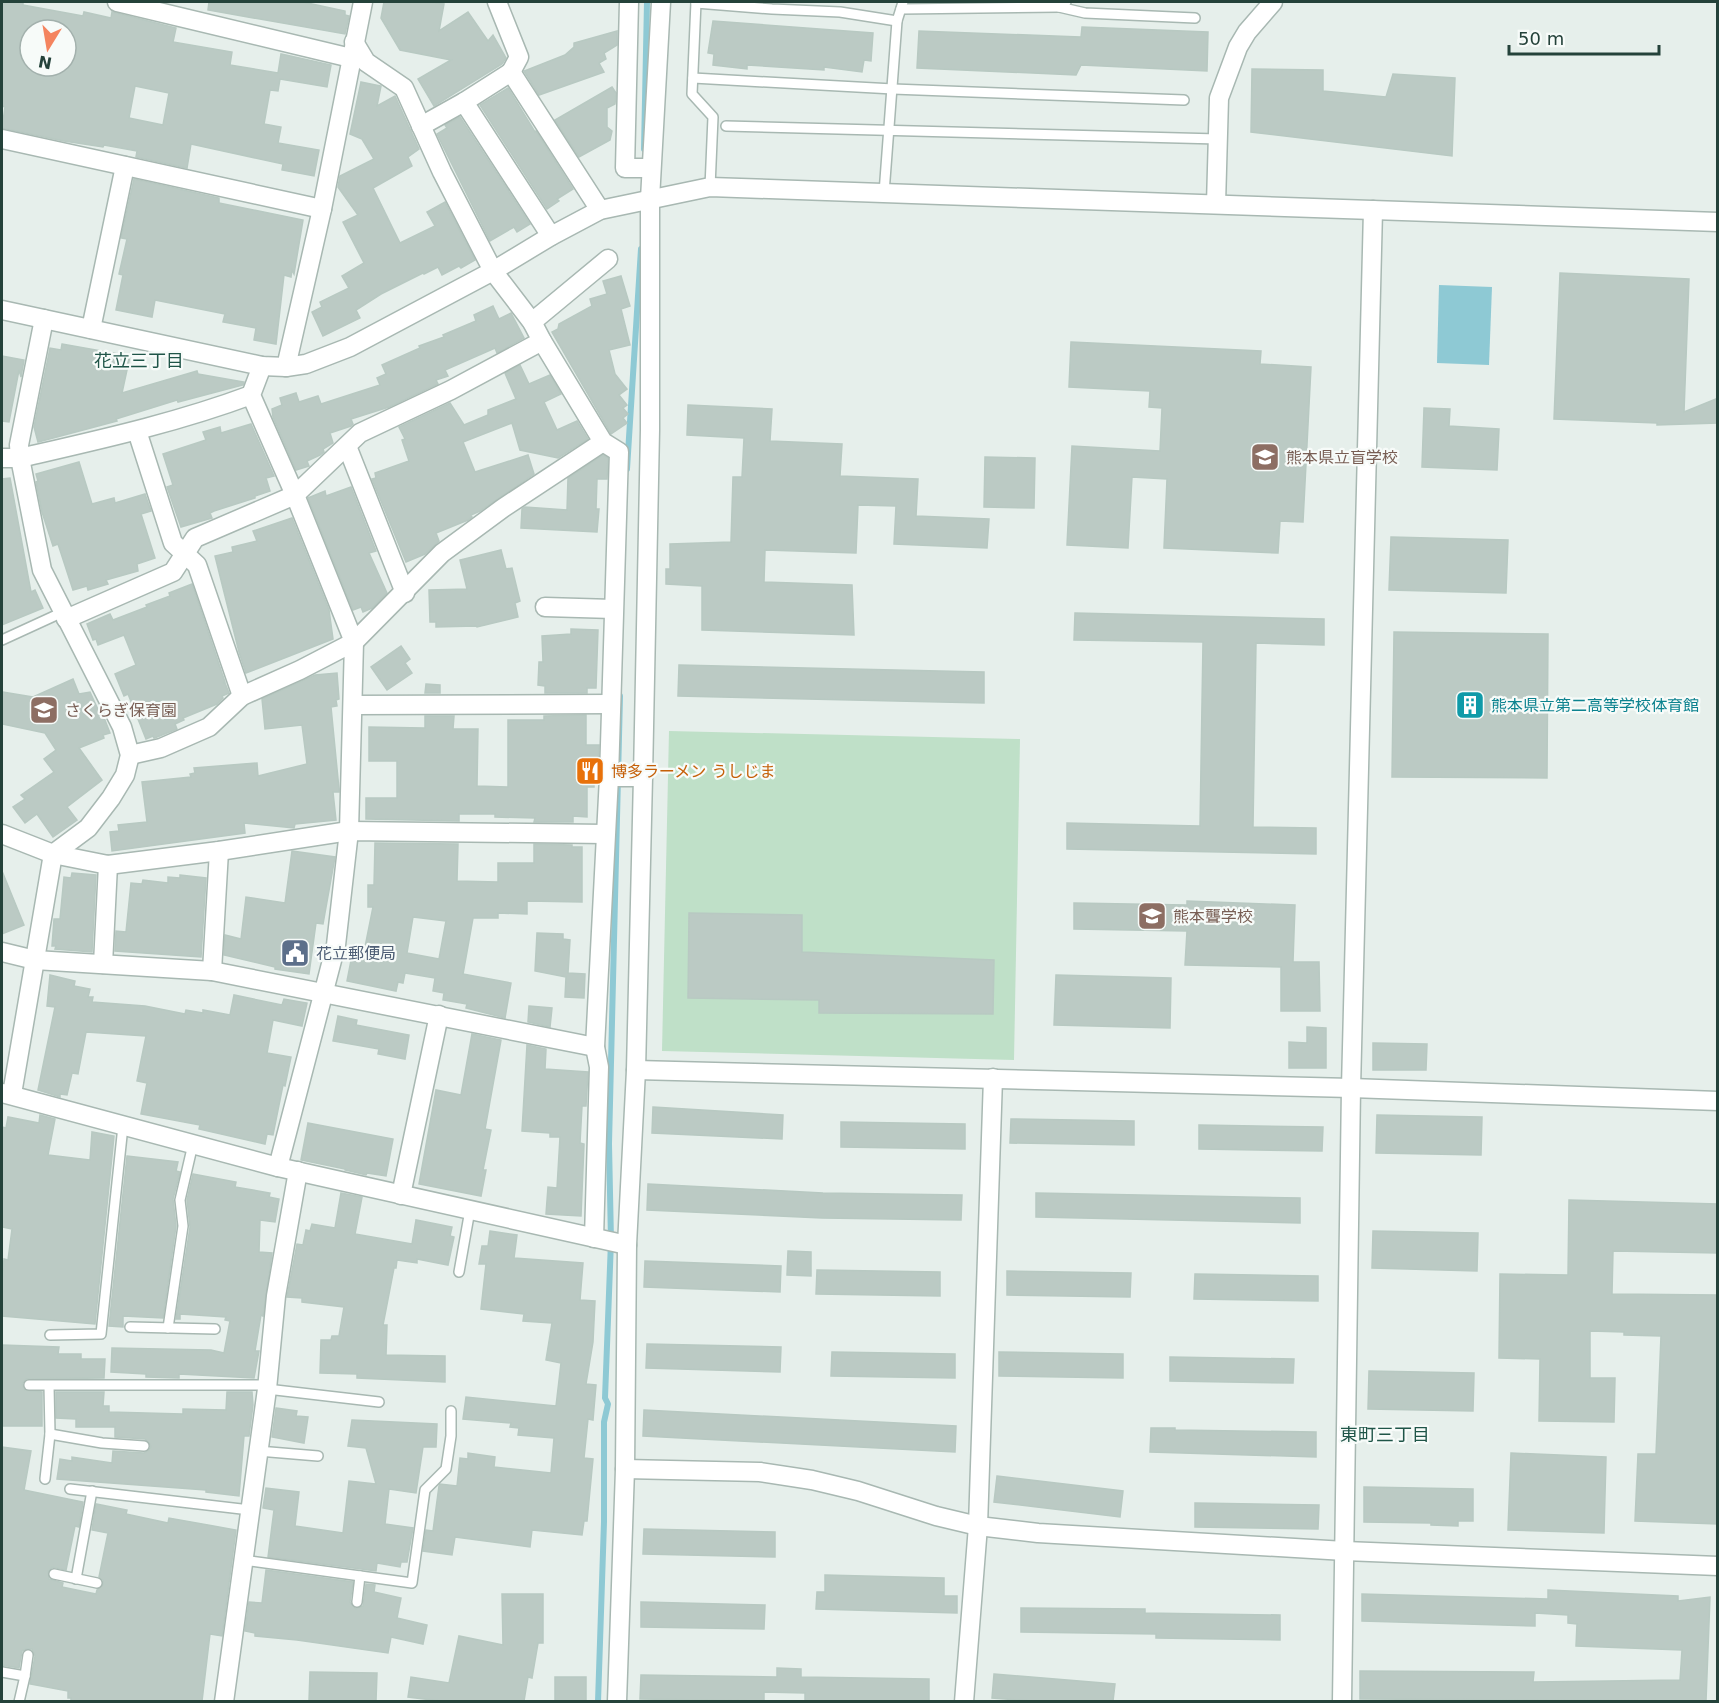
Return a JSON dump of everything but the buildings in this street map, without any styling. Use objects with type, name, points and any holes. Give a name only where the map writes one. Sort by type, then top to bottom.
[{"type":"street","points":[[117,2],[352,50],[404,88],[442,172],[493,271],[532,322],[603,442],[619,452],[609,777],[595,1047],[598,1068],[594,1238]]},
{"type":"street","points":[[286,367],[363,2]]},
{"type":"street","points":[[421,126],[465,102],[511,72],[519,57],[497,2]]},
{"type":"street","points":[[629,2],[625,168],[651,168]]},
{"type":"street","points":[[617,1701],[625,1469],[627,1245],[636,1070],[643,777],[650,430],[650,199],[661,2]]},
{"type":"street","points":[[1216,204],[1219,98],[1234,55],[1247,32],[1274,2]]},
{"type":"street","points":[[511,72],[600,210]]},
{"type":"street","points":[[465,102],[551,236]]},
{"type":"street","points":[[2,139],[321,209]]},
{"type":"street","points":[[91,329],[125,166]]},
{"type":"street","points":[[2,310],[262,366],[286,367],[306,364],[350,347],[493,271],[600,210],[710,187],[1718,222]]},
{"type":"street","points":[[1342,1701],[1351,1088],[1373,210]]},
{"type":"street","points":[[532,322],[608,259]]},
{"type":"street","points":[[44,319],[19,445],[11,458],[42,570],[122,727],[130,755],[125,775],[88,828],[53,854],[35,960],[7,1094],[278,1167],[627,1245]]},
{"type":"street","points":[[64,616],[173,572],[195,538],[295,495],[360,433],[451,390],[542,341]]},
{"type":"street","points":[[262,366],[251,395],[295,495],[354,642],[349,831],[336,945],[278,1167]]},
{"type":"street","points":[[11,458],[137,431],[211,410],[251,395]]},
{"type":"street","points":[[137,431],[173,543],[197,566],[242,696]]},
{"type":"street","points":[[130,755],[161,748],[209,727],[242,696],[354,642],[405,593],[442,553],[504,508],[603,442]]},
{"type":"street","points":[[347,446],[405,593]]},
{"type":"street","points":[[545,607],[613,609]]},
{"type":"street","points":[[353,705],[610,704]]},
{"type":"street","points":[[609,777],[643,777]]},
{"type":"street","points":[[2,834],[53,854],[108,865],[349,831],[605,834]]},
{"type":"street","points":[[212,971],[219,851]]},
{"type":"street","points":[[103,964],[108,865]]},
{"type":"street","points":[[2,952],[35,960],[212,971],[595,1047]]},
{"type":"street","points":[[401,1195],[439,1015]]},
{"type":"street","points":[[636,1070],[1351,1088],[1718,1101]]},
{"type":"street","points":[[964,1701],[978,1526],[993,1078]]},
{"type":"street","points":[[224,1701],[267,1387],[276,1296],[298,1171]]},
{"type":"street","points":[[625,1469],[760,1472],[813,1480],[978,1526],[1038,1533],[1345,1551],[1718,1566]]},
{"type":"lane","points":[[710,187],[713,117],[692,94],[696,2],[773,5],[897,21]]},
{"type":"lane","points":[[884,193],[897,21],[902,5],[1062,4],[1085,13],[1195,18]]},
{"type":"lane","points":[[693,78],[893,89],[1184,100]]},
{"type":"lane","points":[[726,126],[1218,139]]},
{"type":"lane","points":[[2,640],[64,616]]},
{"type":"lane","points":[[50,1335],[101,1334],[123,1126]]},
{"type":"lane","points":[[168,1328],[183,1227],[180,1200],[193,1143]]},
{"type":"lane","points":[[459,1272],[470,1210]]},
{"type":"lane","points":[[129,1327],[214,1329]]},
{"type":"lane","points":[[29,1385],[267,1387],[379,1402]]},
{"type":"lane","points":[[45,1479],[50,1434],[49,1386]]},
{"type":"lane","points":[[243,1560],[412,1583],[425,1490],[446,1469],[451,1436],[451,1411]]},
{"type":"lane","points":[[50,1434],[102,1443],[144,1446]]},
{"type":"lane","points":[[258,1451],[318,1456]]},
{"type":"lane","points":[[70,1489],[250,1510]]},
{"type":"lane","points":[[76,1579],[92,1491]]},
{"type":"lane","points":[[54,1575],[97,1583]]},
{"type":"lane","points":[[357,1602],[360,1576]]},
{"type":"lane","points":[[19,1701],[28,1655]]},
{"type":"lane","points":[[2,1672],[25,1676]]},
{"type":"green space","points":[[669,731],[1020,739],[1014,1060],[662,1051]]},
{"type":"water","points":[[1439,285],[1492,287],[1489,365],[1437,363]]},
{"type":"waterway","points":[[644,149],[647,2]]},
{"type":"waterway","points":[[627,469],[641,249]]},
{"type":"waterway","points":[[598,1702],[604,1522],[604,1422],[608,1404],[605,1398],[611,1241],[609,1144],[620,696]]},
{"type":"place","name":"熊本県立盲学校","points":[[1265,457]]},
{"type":"place","name":"熊本県立第二高等学校体育館","points":[[1470,705]]},
{"type":"place","name":"さくらぎ保育園","points":[[44,710]]},
{"type":"place","name":"博多ラーメン うしじま","points":[[590,771]]},
{"type":"place","name":"熊本聾学校","points":[[1152,916]]},
{"type":"place","name":"花立郵便局","points":[[295,953]]},
{"type":"district","name":"花立三丁目","points":[[139,361]]},
{"type":"district","name":"東町三丁目","points":[[1385,1435]]}]
